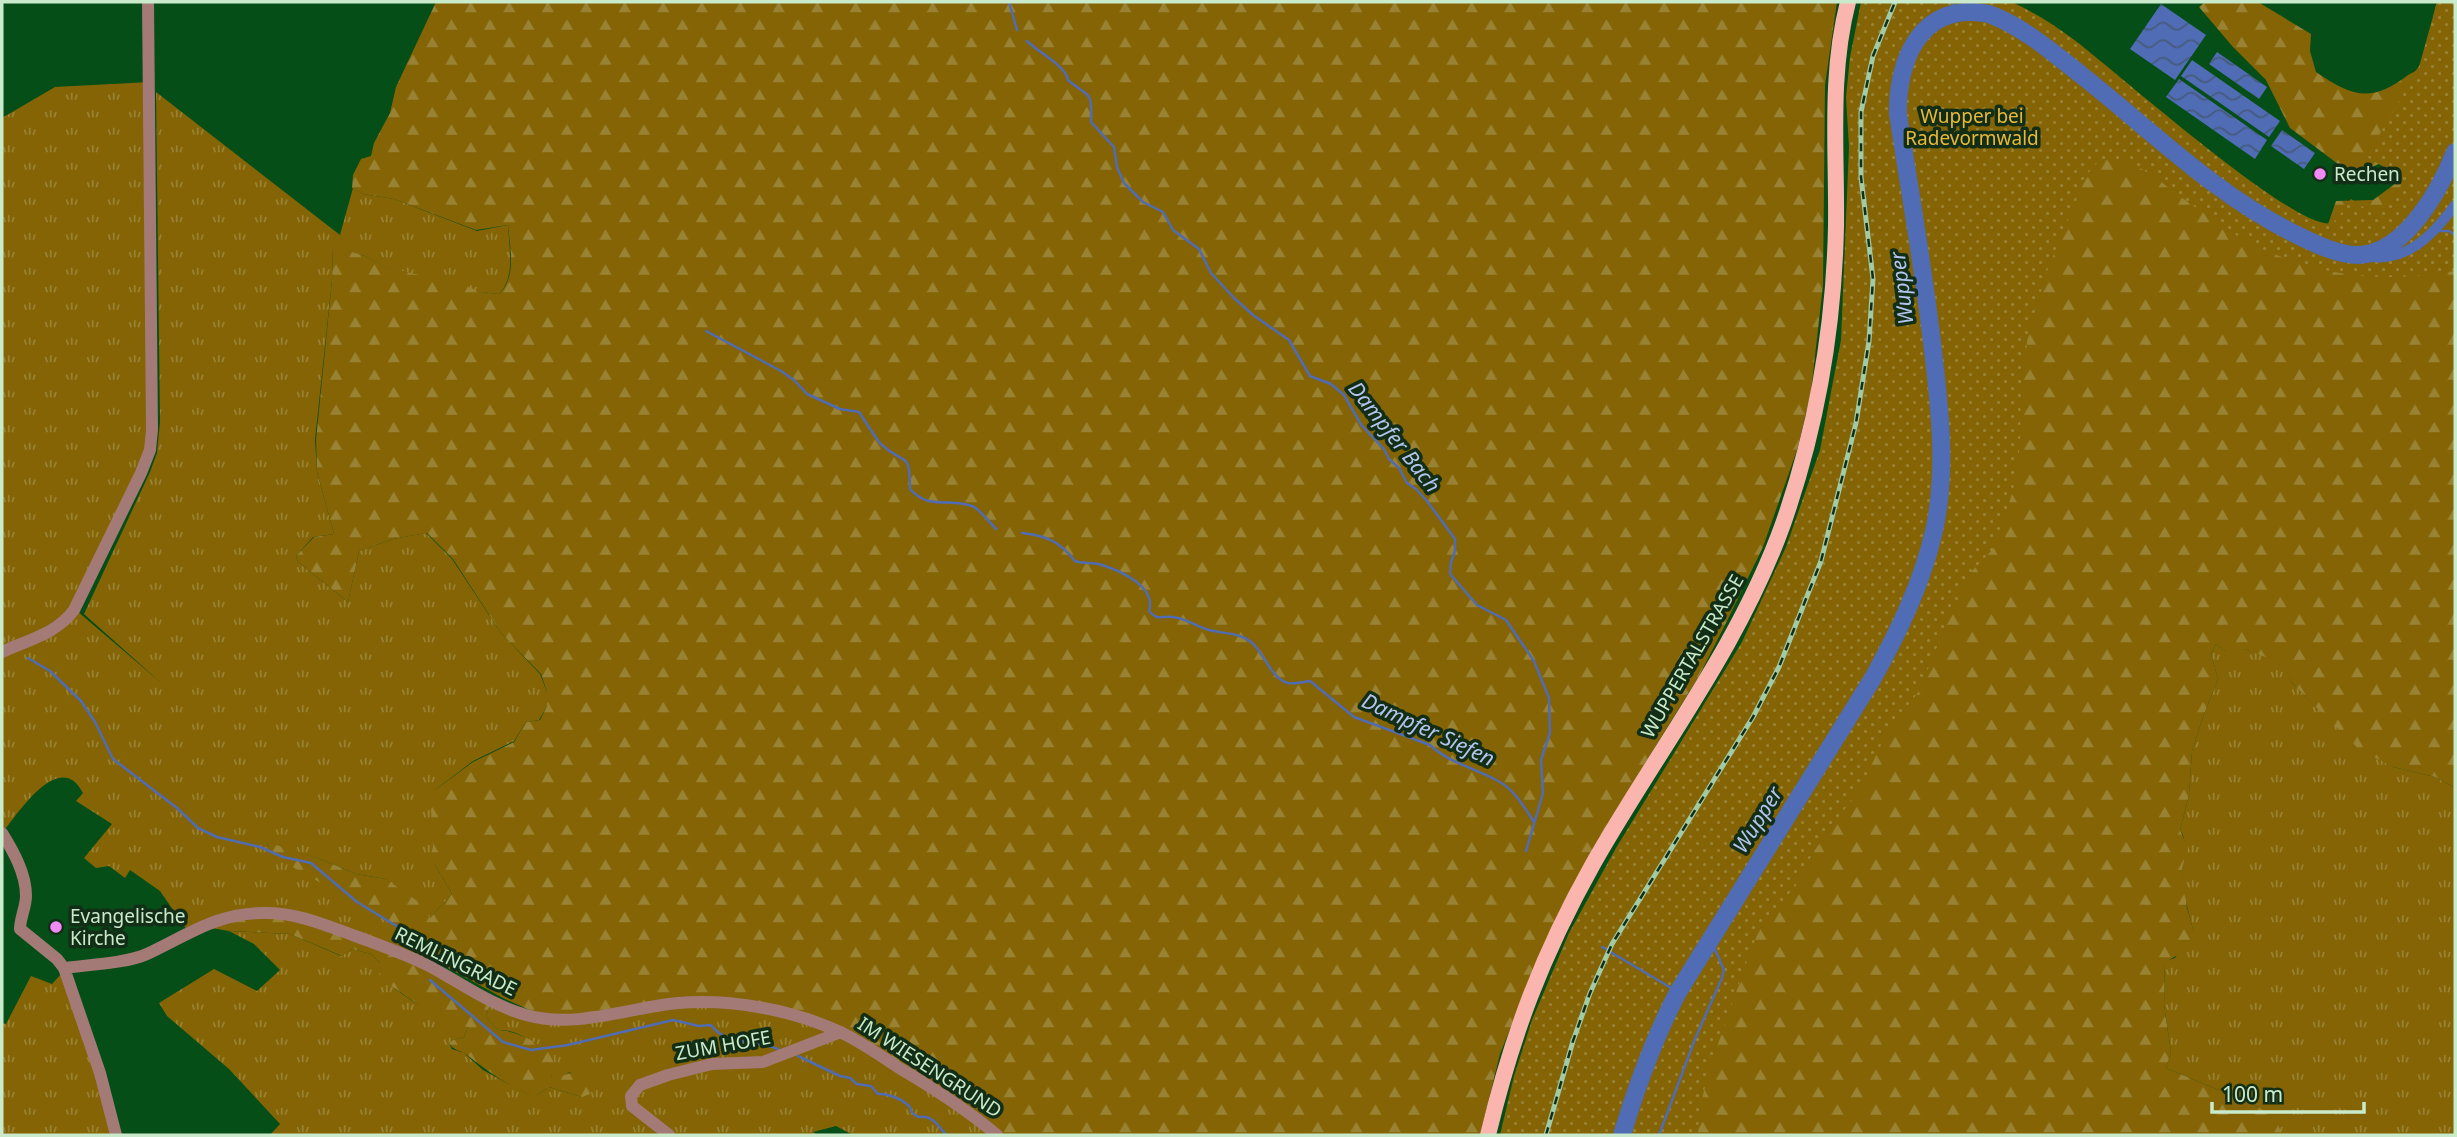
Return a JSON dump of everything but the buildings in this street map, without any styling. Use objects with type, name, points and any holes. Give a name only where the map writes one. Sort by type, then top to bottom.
[{"type":"main road","name":"WUPPERTALSTRASSE","points":[[1488,1135],[1508,1056],[1531,990],[1549,950],[1593,864],[1737,627],[1772,551],[1800,475],[1820,394],[1834,286],[1835,87],[1848,2]]},
{"type":"street","points":[[2,652],[43,635],[65,620],[80,601],[150,450],[148,2]]},
{"type":"street","points":[[2,833],[19,866],[25,890],[26,901],[20,929],[64,968],[100,1073],[116,1135]]},
{"type":"street","name":"REMLINGRADE","points":[[64,968],[146,955],[200,926],[232,918],[265,913],[280,914],[316,921],[400,953],[505,1008],[553,1021],[673,1004],[724,1001],[812,1020],[841,1032]]},
{"type":"street","name":"ZUM HOFE","points":[[669,1135],[632,1106],[631,1096],[640,1085],[697,1067],[763,1062],[841,1032]]},
{"type":"street","name":"IM WIESENGRUND","points":[[841,1032],[934,1089],[997,1135]]},
{"type":"green space","points":[[436,2],[1837,2],[1825,85],[1823,285],[1811,391],[1798,447],[1763,547],[1699,676],[1634,781],[1543,947],[1500,1054],[1480,1135],[1003,1135],[855,1039],[724,999],[547,1018],[505,999],[428,957],[401,931],[369,910],[271,855],[267,842],[356,874],[386,879],[420,903],[430,918],[452,894],[434,863],[431,810],[435,790],[473,762],[514,742],[526,722],[540,720],[547,706],[547,692],[541,674],[501,633],[453,559],[427,533],[393,539],[359,551],[348,602],[298,562],[296,556],[314,537],[334,534],[317,472],[316,440],[333,246],[365,256],[386,267],[481,292],[499,294],[508,279],[511,252],[508,225],[476,230],[394,199],[363,194],[352,188],[353,175],[361,159],[371,156],[374,143],[390,113],[396,87]]},
{"type":"green space","name":"Wupper bei Radevormwald","points":[[1861,2],[2014,3],[2073,39],[2244,176],[2312,219],[2331,223],[2351,199],[2375,215],[2402,185],[2382,166],[2362,154],[2368,154],[2419,67],[2437,2],[2455,2],[2455,271],[2388,277],[2347,274],[2305,265],[2269,252],[2244,239],[2150,174],[2131,164],[2111,159],[2096,164],[2086,177],[2048,268],[2028,335],[2021,390],[2020,445],[2013,491],[1993,549],[1972,571],[1950,615],[1919,691],[1885,737],[1859,791],[1811,856],[1798,883],[1761,926],[1710,1067],[1699,1111],[1698,1135],[1500,1135],[1514,1076],[1532,1020],[1569,933],[1616,848],[1742,642],[1786,547],[1820,450],[1841,340],[1849,147],[1846,97],[1850,57]]},
{"type":"green space","points":[[2205,2],[2258,2],[2311,34],[2310,51],[2316,72],[2340,87],[2373,93],[2384,90],[2416,70],[2427,46],[2437,2],[2455,2],[2455,199],[2324,236],[2336,201],[2373,200],[2403,178],[2392,158],[2361,172],[2346,170],[2290,128],[2266,80],[2199,7]]},
{"type":"green space","points":[[1904,61],[2305,239],[2455,205],[2455,788],[2435,777],[2393,767],[2365,752],[2352,743],[2292,683],[2279,665],[2244,649],[2234,655],[2216,644],[2211,654],[2218,679],[2192,751],[2189,795],[2180,830],[2188,848],[2182,868],[2187,908],[2193,929],[2187,950],[2165,962],[2164,1005],[2171,1052],[2166,1068],[2259,1107],[2277,1122],[2282,1135],[1622,1135],[1742,888]]},
{"type":"green space","points":[[150,82],[151,441],[74,610],[2,652],[2,118],[55,87]]},
{"type":"green space","points":[[156,92],[340,235],[353,188],[363,194],[394,199],[477,231],[508,225],[510,271],[499,294],[481,292],[385,267],[365,256],[333,247],[315,440],[317,472],[334,534],[313,537],[296,556],[298,562],[348,602],[359,551],[393,539],[426,533],[452,559],[501,633],[540,674],[547,692],[547,706],[539,720],[526,722],[514,741],[473,761],[435,790],[434,863],[452,894],[429,919],[386,879],[356,874],[323,860],[267,843],[272,855],[356,900],[399,929],[428,957],[427,963],[316,919],[187,930],[160,891],[130,870],[125,878],[109,866],[96,868],[84,858],[112,824],[76,801],[83,793],[74,781],[63,777],[40,788],[3,832],[2,830],[2,655],[77,611],[159,681],[84,614],[157,453],[160,422]]},
{"type":"green space","points":[[2216,644],[2225,651],[2244,649],[2271,658],[2288,672],[2292,683],[2342,732],[2393,767],[2435,777],[2455,788],[2455,1135],[2282,1135],[2259,1107],[2166,1068],[2171,1052],[2164,1005],[2165,961],[2175,958],[2193,929],[2183,883],[2185,844],[2180,830],[2189,795],[2192,751],[2218,679],[2211,654]]},
{"type":"green space","points":[[292,915],[413,958],[491,1001],[486,1017],[498,1030],[521,1036],[547,1051],[554,1062],[551,1078],[574,1072],[590,1076],[594,1082],[590,1094],[582,1097],[549,1087],[537,1095],[529,1095],[497,1077],[449,1043],[464,1037],[468,1027],[434,1014],[387,983],[379,976],[380,963],[371,954],[352,949],[342,956],[290,934],[229,931],[200,926],[213,922]]},
{"type":"green space","points":[[229,931],[290,934],[341,956],[352,949],[371,954],[380,963],[395,989],[414,1002],[468,1027],[464,1037],[449,1043],[452,1049],[464,1053],[483,1070],[529,1095],[537,1095],[549,1087],[582,1097],[570,1072],[561,1078],[551,1078],[554,1061],[514,1032],[498,1030],[486,1017],[491,1001],[518,1012],[724,1001],[841,1032],[997,1135],[853,1135],[836,1126],[813,1132],[818,1135],[270,1135],[280,1124],[229,1069],[167,1016],[159,1003],[214,969],[257,991],[280,970],[254,944]]},
{"type":"green space","points":[[63,972],[99,1074],[111,1135],[2,1135],[2,1023],[6,1024],[31,976],[52,984]]},
{"type":"water","points":[[2161,4],[2206,35],[2175,80],[2130,49]]},
{"type":"water","points":[[2217,52],[2267,87],[2259,99],[2209,64]]},
{"type":"water","points":[[2192,60],[2280,121],[2269,137],[2181,76]]},
{"type":"water","points":[[2179,79],[2267,140],[2255,159],[2166,97]]},
{"type":"water","points":[[2282,130],[2315,153],[2304,169],[2271,146]]},
{"type":"waterway","name":"Dampfer Bach","points":[[1009,2],[1017,30]]},
{"type":"waterway","name":"Wupper","points":[[1952,2],[1954,9]]},
{"type":"waterway","name":"Wupper","points":[[1622,1135],[1647,1062],[1678,992],[1873,678],[1909,606],[1929,550],[1940,486],[1940,418],[1925,291],[1898,114],[1902,74],[1908,55],[1918,38],[1930,25],[1946,16],[1966,12],[1989,14],[2002,20],[2051,51],[2237,200],[2293,233],[2341,253],[2358,255],[2375,252],[2391,244],[2405,232],[2430,201],[2455,152]]},
{"type":"waterway","name":"Dampfer Bach","points":[[1027,41],[1057,64],[1068,80],[1088,96],[1091,122],[1114,147],[1117,167],[1124,183],[1143,202],[1163,212],[1173,230],[1199,249],[1211,273],[1234,298],[1289,340],[1310,376],[1331,384],[1344,395],[1362,426],[1384,449],[1407,483],[1427,501],[1455,539],[1450,574],[1477,605],[1506,620],[1534,661],[1549,698],[1550,733],[1541,760],[1543,793],[1526,851]]},
{"type":"waterway","points":[[2359,255],[2375,257],[2402,253],[2426,238],[2455,205]]},
{"type":"waterway","points":[[2434,231],[2449,231],[2455,235]]},
{"type":"waterway","name":"Dampfer Siefen","points":[[706,331],[781,371],[807,394],[840,409],[859,412],[880,443],[905,460],[909,469],[910,489],[917,496],[932,502],[972,506],[996,529]]},
{"type":"waterway","name":"Dampfer Siefen","points":[[1022,533],[1052,541],[1075,561],[1102,565],[1136,581],[1148,595],[1149,611],[1155,616],[1178,618],[1204,629],[1246,639],[1256,646],[1272,671],[1282,680],[1290,683],[1310,681],[1354,717],[1430,745],[1454,761],[1504,784],[1534,822]]},
{"type":"waterway","points":[[28,658],[50,671],[81,701],[95,722],[113,759],[177,808],[198,828],[217,837],[311,863],[357,902],[408,933]]},
{"type":"waterway","points":[[1659,1135],[1695,1039],[1722,978],[1724,970],[1710,938]]},
{"type":"waterway","points":[[415,940],[427,952]]},
{"type":"waterway","name":"Dampfer Bach","points":[[1602,947],[1678,992]]},
{"type":"waterway","points":[[430,980],[503,1042],[531,1050],[568,1045],[673,1020],[699,1026],[711,1025],[732,1039],[778,1049]]},
{"type":"waterway","points":[[798,1056],[850,1078],[857,1084],[871,1086],[878,1094],[898,1099],[909,1106],[917,1116],[932,1120],[946,1135]]},
{"type":"railway","points":[[1546,1135],[1573,1041],[1590,993],[1612,944],[1753,717],[1779,667],[1821,561],[1856,423],[1869,341],[1873,279],[1861,177],[1861,112],[1873,56],[1895,2]]},
{"type":"place","name":"Rechen","points":[[2320,174]]},
{"type":"place","name":"Evangelische Kirche","points":[[56,927]]}]
